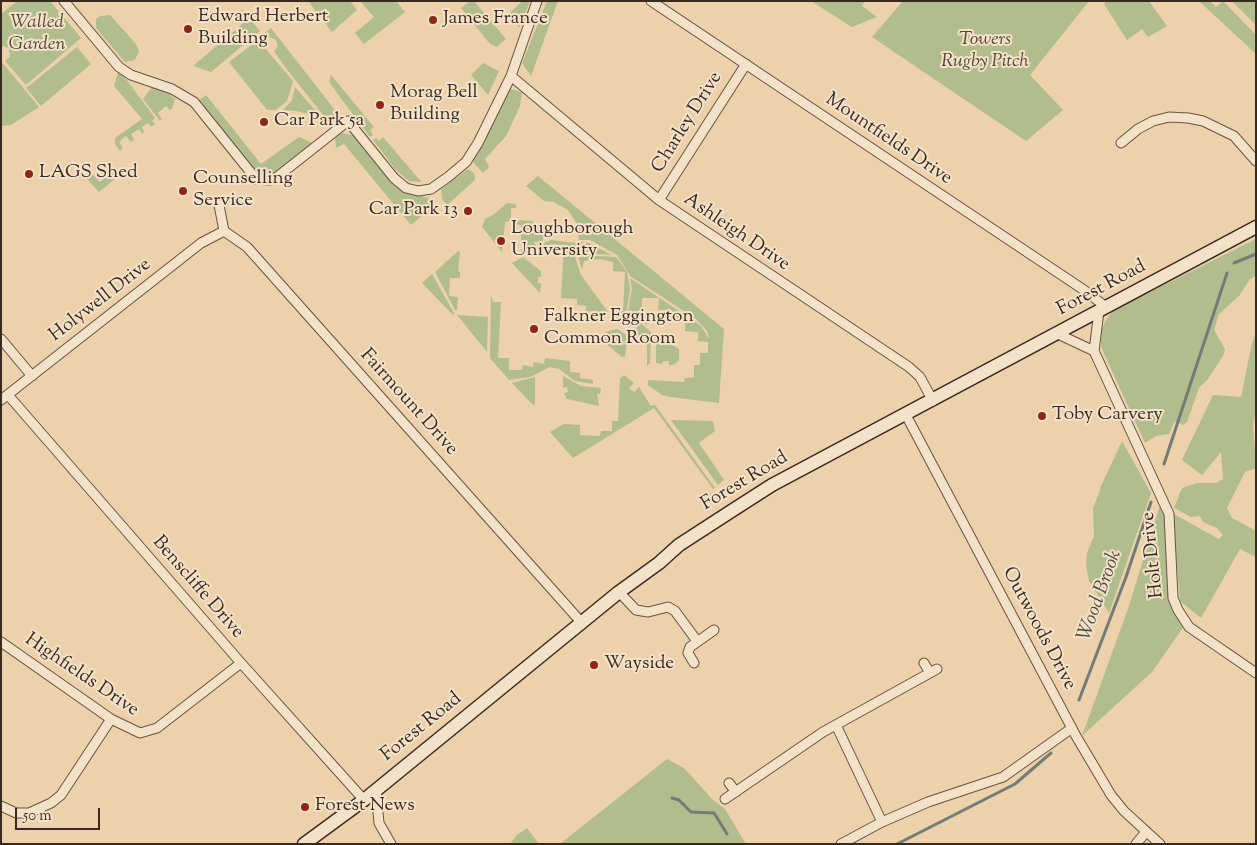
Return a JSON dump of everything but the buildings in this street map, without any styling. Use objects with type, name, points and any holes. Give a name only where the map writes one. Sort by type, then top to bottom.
[{"type":"street","points":[[64,1],[119,67],[131,75],[172,89],[194,102],[250,174],[263,181],[277,177],[348,121],[394,178],[406,188],[418,191],[431,189],[466,162],[478,143],[511,76],[537,1]]},
{"type":"street","name":"Mountfields Drive","points":[[651,1],[1084,290],[1102,309]]},
{"type":"street","name":"Charley Drive","points":[[659,200],[746,64]]},
{"type":"street","name":"Ashleigh Drive","points":[[511,76],[659,200],[908,367],[920,377],[933,400]]},
{"type":"street","points":[[1121,143],[1138,129],[1153,121],[1169,117],[1188,118],[1203,121],[1234,136],[1256,161]]},
{"type":"street","points":[[218,205],[224,231]]},
{"type":"street","name":"Forest Road","points":[[304,844],[364,800],[619,592],[679,546],[772,485],[1256,227]]},
{"type":"street","name":"Holywell Drive","points":[[5,398],[201,243],[224,231]]},
{"type":"street","name":"Fairmount Drive","points":[[224,231],[246,247],[581,622]]},
{"type":"street","points":[[1058,334],[1094,351],[1102,309]]},
{"type":"street","points":[[1,339],[32,376]]},
{"type":"street","name":"Holt Drive","points":[[1094,351],[1169,514],[1173,598],[1178,610],[1189,627],[1256,673]]},
{"type":"street","name":"Benscliffe Drive","points":[[5,398],[364,800]]},
{"type":"street","name":"Outwoods Drive","points":[[906,415],[1072,728],[1111,795],[1160,844]]},
{"type":"street","points":[[619,592],[636,610],[648,612],[668,607],[675,611],[696,641]]},
{"type":"street","points":[[694,663],[688,650],[696,641],[714,630]]},
{"type":"street","name":"Highfields Drive","points":[[1,642],[111,719],[130,730],[140,733],[157,728],[241,663]]},
{"type":"street","points":[[725,799],[836,725],[933,671],[924,663]]},
{"type":"street","points":[[1,806],[16,813],[29,813],[61,796],[111,719]]},
{"type":"street","points":[[836,725],[882,822]]},
{"type":"street","points":[[841,844],[882,822],[928,802],[1003,777],[1072,728]]},
{"type":"street","points":[[729,783],[736,792]]},
{"type":"street","points":[[376,790],[379,823],[391,844]]},
{"type":"street","points":[[1136,844],[1146,832]]},
{"type":"green space","name":"Walled Garden","points":[[17,1],[50,1],[81,38],[26,85],[5,61],[10,57],[9,48],[1,46],[1,14]]},
{"type":"green space","points":[[308,1],[350,1],[357,10],[332,32]]},
{"type":"green space","points":[[360,1],[396,1],[405,12],[364,44],[355,33],[374,17]]},
{"type":"green space","points":[[470,1],[474,1],[506,39],[497,47],[490,44],[461,8]]},
{"type":"green space","points":[[522,1],[530,1],[519,28],[509,14]]},
{"type":"green space","points":[[547,1],[558,1],[531,76],[522,63]]},
{"type":"green space","points":[[811,1],[865,1],[862,6],[877,17],[852,27]]},
{"type":"green space","name":"Towers Rugby Pitch","points":[[903,1],[1089,1],[1030,75],[1063,110],[1026,141],[872,37]]},
{"type":"green space","points":[[1106,1],[1149,1],[1167,26],[1148,37],[1142,29],[1127,40],[1104,4]]},
{"type":"green space","points":[[1199,1],[1210,1],[1216,7],[1223,1],[1256,35],[1256,54]]},
{"type":"green space","points":[[1232,1],[1255,1],[1256,25]]},
{"type":"green space","points":[[241,8],[260,31],[211,72],[193,66],[248,19]]},
{"type":"green space","points":[[110,15],[136,44],[139,51],[135,60],[125,62],[96,28],[96,19],[100,16]]},
{"type":"green space","points":[[271,28],[338,114],[338,123],[327,120],[285,67],[274,51],[278,46],[276,40],[270,37],[265,39],[262,35]]},
{"type":"green space","points":[[258,40],[293,81],[287,101],[276,110],[267,110],[229,62]]},
{"type":"green space","points":[[77,47],[91,64],[41,106],[26,88]]},
{"type":"green space","points":[[1,61],[39,107],[11,125],[1,126]]},
{"type":"green space","points":[[483,63],[499,71],[488,95],[471,75]]},
{"type":"green space","points":[[118,72],[126,79],[155,118],[152,121],[155,124],[151,127],[148,123],[142,127],[144,132],[142,134],[139,129],[131,134],[134,140],[131,142],[126,136],[119,142],[123,148],[120,151],[115,144],[115,138],[142,119],[114,86]]},
{"type":"green space","points":[[331,75],[374,127],[370,130],[373,135],[370,137],[329,82]]},
{"type":"green space","points":[[152,87],[168,93],[175,99],[172,109],[170,110],[166,106],[158,113],[162,119],[160,121],[143,99]]},
{"type":"green space","points":[[295,87],[321,117],[283,110],[292,100]]},
{"type":"green space","points":[[511,89],[522,92],[520,106],[506,136],[485,159],[489,167],[483,173],[473,162],[473,158],[506,93]]},
{"type":"green space","points":[[206,95],[261,164],[299,137],[315,144],[269,177],[258,177],[197,102]]},
{"type":"green space","points":[[340,133],[353,135],[403,192],[429,198],[439,212],[435,215],[430,209],[411,225],[344,144],[336,148],[335,137]]},
{"type":"green space","points":[[383,137],[422,182],[409,181],[395,169],[373,140],[376,138],[379,141]]},
{"type":"green space","points":[[116,168],[121,174],[99,192],[86,178],[91,173],[100,182]]},
{"type":"green space","points":[[468,169],[474,173],[475,180],[447,205],[442,199],[441,189]]},
{"type":"green space","points":[[538,176],[724,329],[719,403],[662,395],[648,385],[648,380],[684,382],[685,378],[694,377],[694,365],[700,365],[700,353],[708,353],[708,342],[698,341],[698,332],[685,331],[685,321],[672,321],[672,310],[658,310],[659,298],[642,298],[642,313],[648,313],[647,325],[628,311],[632,289],[630,278],[701,326],[709,339],[707,331],[696,319],[630,276],[617,255],[590,240],[579,240],[577,224],[568,210],[554,202],[544,201],[526,186]]},
{"type":"green space","points":[[507,203],[516,204],[516,208],[511,208],[511,221],[505,222],[502,252],[482,227],[485,219]]},
{"type":"green space","points":[[513,220],[533,221],[535,227],[543,227],[543,241],[534,242],[536,246],[521,256],[521,249],[527,249],[527,244],[521,243],[521,225],[513,224]]},
{"type":"green space","points":[[1256,239],[1256,276],[1250,279],[1239,296],[1219,314],[1214,330],[1225,349],[1223,356],[1208,379],[1199,388],[1187,422],[1183,425],[1175,421],[1169,434],[1156,436],[1145,443],[1101,347],[1101,331],[1106,320],[1114,310]]},
{"type":"green space","points":[[551,240],[576,243],[575,257],[581,275],[608,312],[586,311],[586,306],[577,305],[577,299],[561,298],[564,245],[550,244],[549,247],[544,247],[544,243]]},
{"type":"green space","points":[[578,242],[589,243],[612,255],[578,253]]},
{"type":"green space","points":[[458,251],[460,252],[458,271],[460,272],[460,278],[450,278],[449,296],[458,297],[457,310],[455,310],[435,272]]},
{"type":"green space","points":[[578,255],[616,257],[627,272],[630,289],[626,315],[622,319],[615,318],[611,312],[623,311],[625,272],[613,271],[613,262],[600,259],[584,261],[582,270]]},
{"type":"green space","points":[[523,257],[541,271],[541,277],[538,277],[538,283],[541,283],[540,293],[512,263]]},
{"type":"green space","points":[[432,274],[454,313],[453,315],[422,283]]},
{"type":"green space","points":[[491,295],[493,302],[501,302],[498,358],[509,358],[509,370],[522,370],[523,365],[533,367],[534,362],[544,364],[545,358],[570,361],[570,372],[580,373],[580,378],[593,380],[593,384],[575,381],[559,369],[550,367],[530,377],[509,380],[490,358]]},
{"type":"green space","points":[[629,314],[651,332],[650,363],[647,366],[647,336],[636,335],[636,339],[631,339],[630,333],[636,330],[638,323],[633,318],[626,318]]},
{"type":"green space","points":[[457,315],[488,317],[487,352]]},
{"type":"green space","points":[[617,329],[628,336],[625,357],[622,357],[605,343],[605,332]]},
{"type":"green space","points":[[1256,333],[1256,412],[1253,425],[1256,468],[1245,472],[1227,508],[1232,518],[1256,531],[1256,557],[1240,549],[1201,618],[1180,601],[1172,513],[1219,539],[1223,535],[1217,528],[1203,522],[1200,516],[1191,517],[1174,508],[1182,488],[1197,483],[1216,483],[1223,479],[1221,452],[1202,475],[1182,460],[1213,395],[1241,397],[1252,343]]},
{"type":"green space","points":[[656,335],[679,349],[679,361],[673,365],[669,365],[669,361],[663,361],[662,364],[656,363]]},
{"type":"green space","points":[[624,375],[634,383],[629,388],[634,392],[639,387],[651,406],[655,405],[715,488],[713,489],[654,408],[573,458],[550,432],[564,424],[580,425],[580,435],[600,436],[601,431],[612,431],[612,421],[618,421],[620,378]]},
{"type":"green space","points":[[563,376],[581,386],[601,388],[600,394],[597,394],[599,406],[567,399],[564,393],[568,392],[567,387],[563,388]]},
{"type":"green space","points":[[535,377],[535,403],[534,406],[512,383]]},
{"type":"green space","points":[[671,420],[713,421],[715,431],[699,443],[724,480],[718,485]]},
{"type":"green space","points":[[1122,441],[1151,493],[1109,613],[1089,581],[1086,566],[1087,553],[1094,536],[1093,509],[1102,484]]},
{"type":"green space","points":[[1160,505],[1165,513],[1170,600],[1184,626],[1152,672],[1082,736],[1129,606]]},
{"type":"green space","points":[[667,759],[684,768],[713,800],[725,809],[746,844],[560,844]]},
{"type":"green space","points":[[527,828],[539,844],[510,844],[517,835]]},
{"type":"waterway","name":"Wood Brook","points":[[1234,263],[1256,254]]},
{"type":"waterway","name":"Wood Brook","points":[[1164,464],[1227,273]]},
{"type":"waterway","name":"Wood Brook","points":[[1079,700],[1126,577],[1151,502]]},
{"type":"waterway","name":"Wood Brook","points":[[897,844],[1015,784],[1051,753]]},
{"type":"waterway","points":[[672,798],[679,800],[691,812],[714,813],[727,834]]},
{"type":"place","name":"James France","points":[[433,20]]},
{"type":"place","name":"Edward Herbert Building","points":[[188,29]]},
{"type":"place","name":"Morag Bell Building","points":[[380,105]]},
{"type":"place","name":"Car Park 5a","points":[[264,122]]},
{"type":"place","name":"LAGS Shed","points":[[29,174]]},
{"type":"place","name":"Counselling Service","points":[[183,191]]},
{"type":"place","name":"Car Park 13","points":[[468,211]]},
{"type":"place","name":"Loughborough University","points":[[501,241]]},
{"type":"place","name":"Falkner Eggington Common Room","points":[[534,329]]},
{"type":"place","name":"Toby Carvery","points":[[1042,416]]},
{"type":"place","name":"Wayside","points":[[594,665]]},
{"type":"place","name":"Forest News","points":[[305,807]]}]
